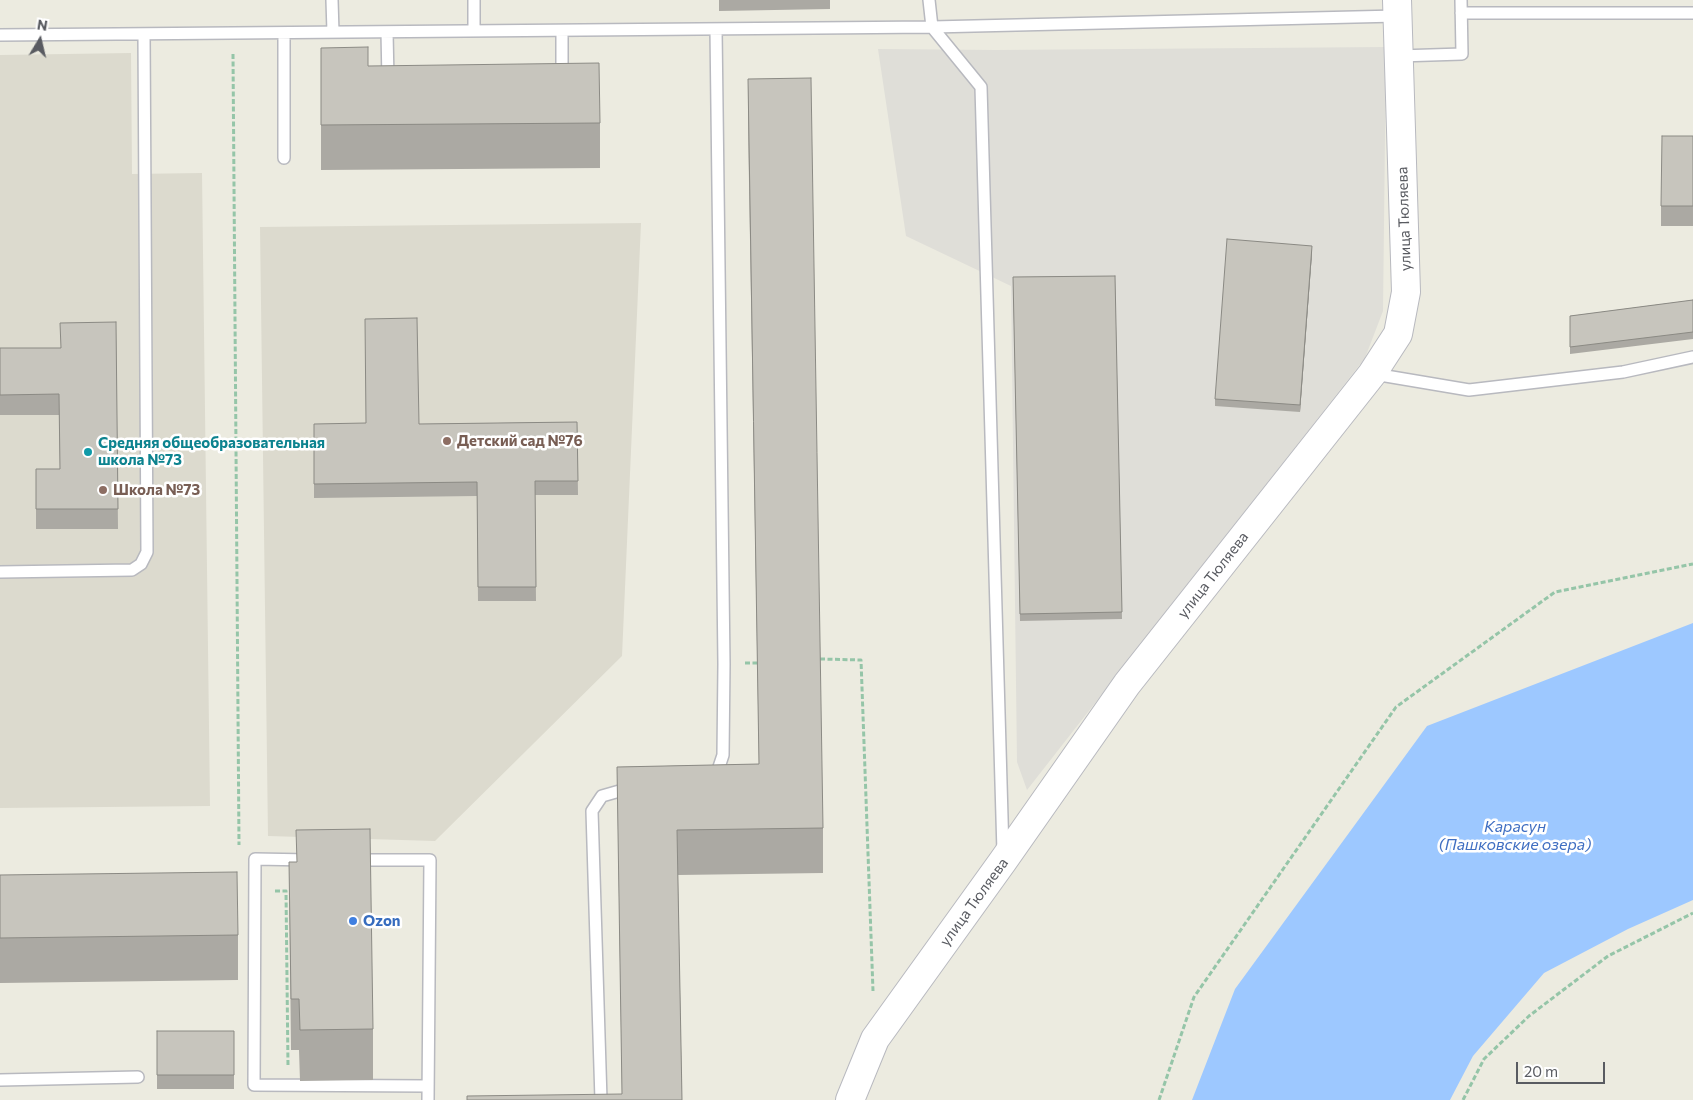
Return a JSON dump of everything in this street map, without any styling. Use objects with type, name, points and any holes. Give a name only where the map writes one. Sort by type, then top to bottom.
[{"type":"street","name":"улица Тюляева","points":[[850,1100],[875,1039],[1127,684],[1372,374],[1398,334],[1406,292],[1397,8]]},
{"type":"lane","points":[[332,0],[333,32]]},
{"type":"lane","points":[[474,0],[474,31]]},
{"type":"lane","points":[[929,0],[932,27],[981,87],[1003,861]]},
{"type":"lane","points":[[1399,56],[1462,54],[1461,0]]},
{"type":"lane","points":[[1517,0],[1517,13]]},
{"type":"lane","points":[[0,35],[932,27],[1397,8]]},
{"type":"lane","points":[[1461,13],[1693,14]]},
{"type":"lane","points":[[702,784],[716,776],[723,755],[724,664],[716,29]]},
{"type":"lane","points":[[562,31],[562,88]]},
{"type":"lane","points":[[387,32],[388,89],[398,89]]},
{"type":"lane","points":[[284,33],[284,158]]},
{"type":"lane","points":[[0,572],[132,570],[142,564],[146,552],[144,34]]},
{"type":"lane","points":[[1372,374],[1470,390],[1623,372],[1693,357]]},
{"type":"lane","points":[[601,1100],[592,811],[602,796],[623,790],[641,790]]},
{"type":"lane","points":[[323,860],[256,859],[254,1085],[428,1086]]},
{"type":"lane","points":[[343,860],[430,860],[428,1100]]},
{"type":"lane","points":[[0,1080],[138,1077]]},
{"type":"path","points":[[233,33],[239,851]]},
{"type":"path","points":[[1159,1100],[1194,997],[1396,707],[1555,592],[1693,564]]},
{"type":"path","points":[[820,659],[861,660],[875,1039]]},
{"type":"path","points":[[255,891],[286,891],[289,1074]]},
{"type":"path","points":[[1463,1100],[1484,1059],[1529,1016],[1608,956],[1693,913]]},
{"type":"shaded area","points":[[1386,47],[1383,311],[1365,358],[1027,790],[1017,762],[1011,286],[906,236],[878,49]]},
{"type":"shaded area","name":"Школа №73","points":[[131,53],[132,174],[202,173],[210,806],[0,808],[0,55]]},
{"type":"shaded area","name":"Детский сад №76","points":[[641,223],[622,656],[435,841],[268,836],[260,227]]},
{"type":"water","name":"Карасун (Пашковские озера)","points":[[1693,623],[1693,900],[1628,929],[1544,973],[1473,1056],[1450,1100],[1192,1100],[1235,989],[1427,726]]},
{"type":"building","points":[[368,47],[368,66],[599,63],[600,123],[321,125],[321,48]]},
{"type":"building","points":[[811,78],[823,828],[677,830],[682,1100],[467,1100],[467,1096],[622,1094],[617,767],[759,764],[748,79]]},
{"type":"building","points":[[1662,136],[1693,136],[1693,206],[1661,206]]},
{"type":"building","points":[[1227,239],[1312,246],[1300,405],[1215,399]]},
{"type":"building","points":[[1115,276],[1122,612],[1020,614],[1013,277]]},
{"type":"building","points":[[1693,300],[1693,332],[1570,347],[1570,316]]},
{"type":"building","name":"Детский сад №76","points":[[417,318],[419,424],[577,422],[578,481],[535,481],[536,587],[478,587],[477,482],[314,484],[314,424],[366,423],[365,319]]},
{"type":"building","name":"Средняя общеобразовательная школа №73","points":[[116,322],[118,509],[36,509],[36,469],[60,469],[59,394],[0,395],[0,348],[61,348],[60,323]]},
{"type":"building","points":[[370,829],[373,1029],[300,1030],[299,999],[291,999],[289,862],[297,862],[296,830]]},
{"type":"building","points":[[237,872],[238,935],[0,938],[0,875]]},
{"type":"building","points":[[157,1031],[234,1031],[234,1075],[157,1075]]},
{"type":"place","name":"Детский сад №76","points":[[447,441]]},
{"type":"place","name":"Средняя общеобразовательная школа №73","points":[[88,452]]},
{"type":"place","name":"Школа №73","points":[[103,490]]},
{"type":"place","name":"Ozon","points":[[353,921]]}]
